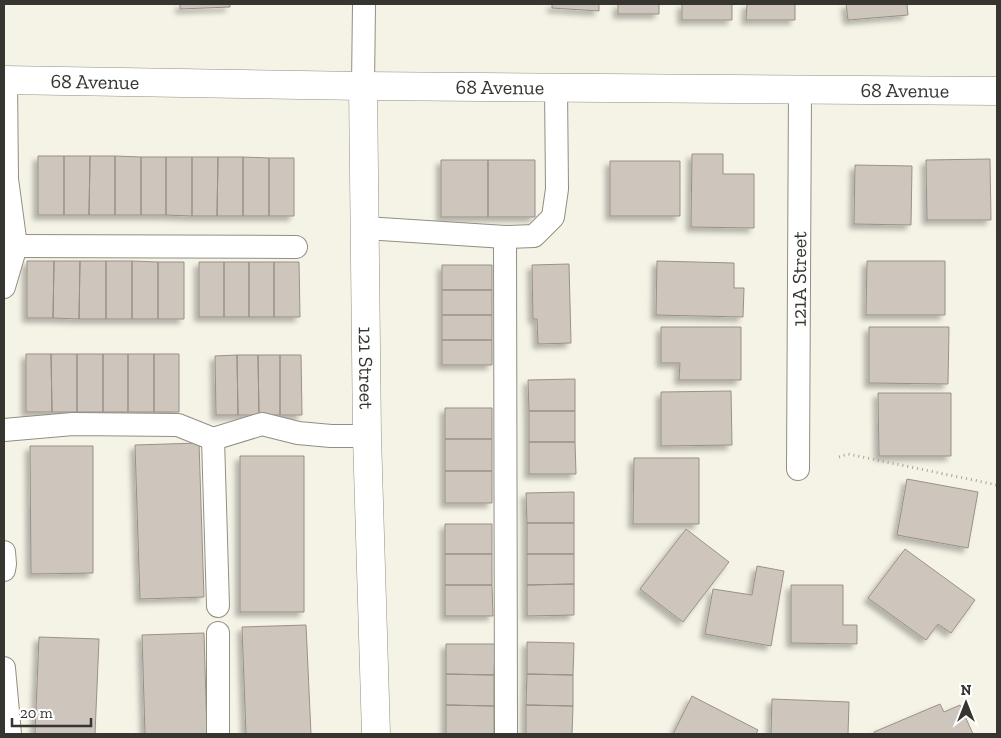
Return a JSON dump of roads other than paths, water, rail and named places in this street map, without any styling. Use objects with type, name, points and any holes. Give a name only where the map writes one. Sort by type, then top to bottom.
[{"type":"street","name":"121 Street","points":[[364,4],[363,86],[368,436],[376,734]]},
{"type":"street","name":"68 Avenue","points":[[5,80],[363,86],[997,91]]},
{"type":"street","points":[[4,287],[16,246],[7,179],[5,80]]},
{"type":"street","points":[[365,228],[505,237],[534,236],[553,218],[557,189],[556,87]]},
{"type":"street","name":"121A Street","points":[[798,469],[800,90]]},
{"type":"street","points":[[505,237],[506,734]]},
{"type":"street","points":[[16,246],[296,247]]},
{"type":"street","points":[[4,430],[73,424],[178,425],[213,439],[262,424],[298,433],[331,436],[368,436]]},
{"type":"street","points":[[213,439],[218,606]]},
{"type":"street","points":[[4,552],[6,564],[4,570]]},
{"type":"street","points":[[218,633],[218,734]]},
{"type":"street","points":[[4,668],[10,734]]}]
